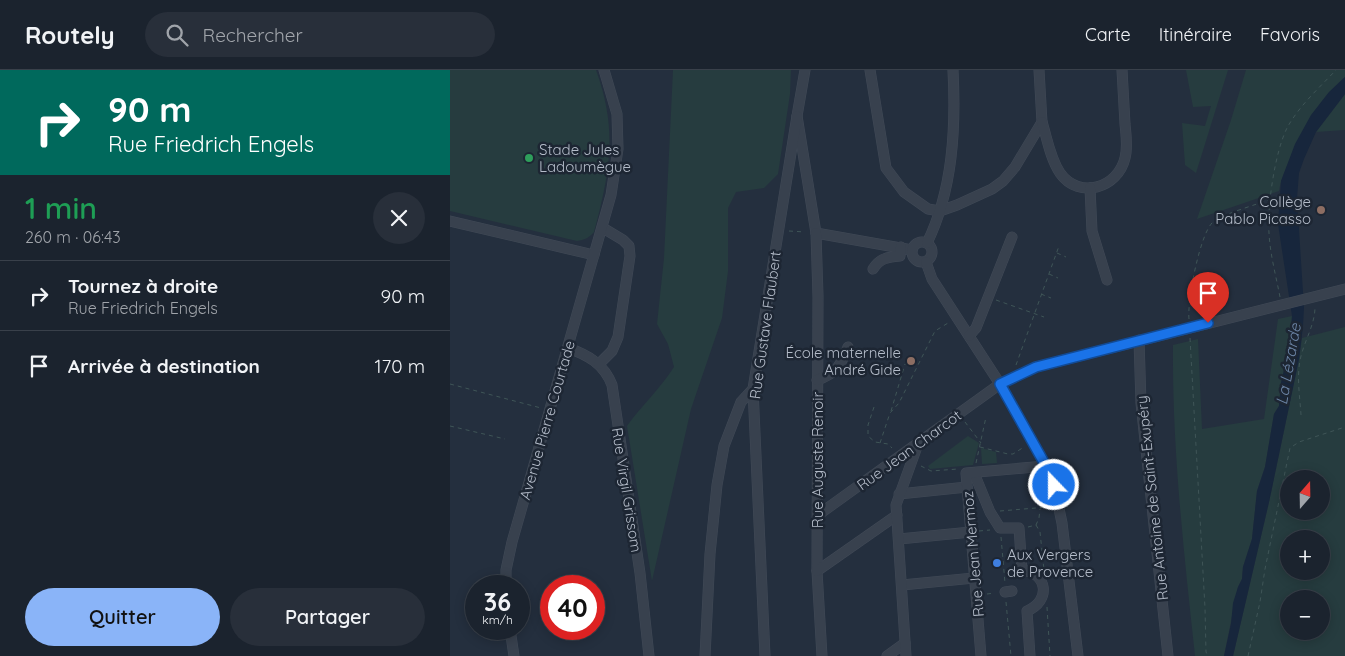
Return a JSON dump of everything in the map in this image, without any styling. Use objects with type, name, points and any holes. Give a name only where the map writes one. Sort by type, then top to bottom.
[{"type":"street","name":"Avenue Pierre Courtade","points":[[506,575],[512,542],[611,195],[618,149],[617,114],[604,70]]},
{"type":"street","name":"Rue Gustave Flaubert","points":[[765,656],[753,388],[805,70]]},
{"type":"street","points":[[870,70],[882,153],[886,168],[904,192],[928,209],[940,211],[958,205],[983,193],[1003,180],[1027,150],[1042,122]]},
{"type":"street","points":[[927,243],[940,211],[954,136],[953,70]]},
{"type":"street","points":[[1039,70],[1042,122],[1056,165],[1062,174],[1079,186],[1090,188],[1110,182],[1123,167],[1126,157],[1122,70]]},
{"type":"street","name":"Rue Auguste Renoir","points":[[797,116],[816,233],[818,296],[817,571],[822,656]]},
{"type":"street","points":[[1090,188],[1092,231],[1107,280]]},
{"type":"street","points":[[450,221],[594,256]]},
{"type":"street","points":[[599,364],[612,351],[618,337],[630,256],[629,246],[623,240],[603,228]]},
{"type":"street","points":[[816,233],[912,250]]},
{"type":"street","points":[[969,336],[976,328],[1012,237]]},
{"type":"street","points":[[918,243],[927,243],[933,252],[931,258],[926,262],[915,260],[912,250],[918,243]]},
{"type":"street","points":[[873,269],[883,258],[900,256],[902,247]]},
{"type":"street","points":[[926,262],[932,279],[1000,384],[1046,466],[1054,485],[1062,523],[1078,656]]},
{"type":"street","name":"Rue Jean Charcot","points":[[818,515],[1000,384],[1036,367],[1345,289]]},
{"type":"street","name":"Rue Antoine de Saint-Exupéry","points":[[1139,340],[1141,403],[1168,656]]},
{"type":"street","points":[[817,380],[833,373],[842,362],[848,347]]},
{"type":"street","name":"Rue Virgil Grissom","points":[[568,348],[584,353],[599,364],[608,374],[612,385],[640,573],[649,656]]},
{"type":"street","points":[[705,656],[710,554],[717,485],[724,446],[741,402],[753,388]]},
{"type":"street","points":[[906,656],[896,505],[918,443]]},
{"type":"street","name":"Rue Jean Mermoz","points":[[981,656],[966,473],[1046,466]]},
{"type":"street","points":[[974,473],[990,512],[1000,528],[1019,528],[1022,570],[1032,572],[1043,586],[1040,602],[1027,611],[1030,656]]},
{"type":"street","points":[[900,494],[967,487]]},
{"type":"street","points":[[817,571],[897,515]]},
{"type":"street","points":[[899,539],[971,532]]},
{"type":"street","points":[[902,585],[974,578]]},
{"type":"street","points":[[512,640],[514,656]]},
{"type":"street","points":[[888,656],[905,643]]},
{"type":"path","points":[[1282,305],[1269,232],[1271,199],[1279,149],[1287,129],[1299,110],[1336,70]]},
{"type":"path","points":[[1208,656],[1206,652],[1188,310],[1191,287],[1205,234],[1212,223],[1221,217],[1271,199]]},
{"type":"path","points":[[778,230],[816,233]]},
{"type":"path","points":[[1018,375],[1016,362],[1059,246]]},
{"type":"path","points":[[1056,253],[1066,257]]},
{"type":"path","points":[[1048,274],[1058,278]]},
{"type":"path","points":[[1041,294],[1051,298]]},
{"type":"path","points":[[1301,416],[1299,383],[1301,358],[1316,310],[1314,296]]},
{"type":"path","points":[[988,297],[1044,317]]},
{"type":"path","points":[[890,413],[899,403],[936,332],[943,326],[958,319]]},
{"type":"path","points":[[880,443],[905,364]]},
{"type":"path","points":[[450,384],[550,410]]},
{"type":"path","points":[[874,407],[868,425],[868,436],[871,440],[890,445],[899,457]]},
{"type":"path","points":[[958,414],[981,443]]},
{"type":"path","points":[[974,473],[986,417]]},
{"type":"path","points":[[450,426],[505,439]]},
{"type":"path","points":[[1248,656],[1290,448],[1299,442],[1345,427]]},
{"type":"path","points":[[980,447],[1011,454],[1033,442]]},
{"type":"path","points":[[912,461],[931,471],[958,469]]},
{"type":"path","points":[[1019,528],[1036,525],[1040,508]]},
{"type":"path","points":[[990,512],[1043,508]]},
{"type":"path","points":[[971,532],[1000,528]]},
{"type":"path","points":[[976,594],[1009,592]]},
{"type":"green space","name":"Stade Jules Ladoumègue","points":[[450,70],[596,70],[607,112],[609,151],[600,210],[594,232],[590,236],[577,241],[450,211]]},
{"type":"green space","points":[[673,70],[791,70],[790,94],[778,174],[764,188],[736,192],[728,208],[728,271],[722,318],[691,409],[652,581],[627,426],[674,367],[668,344],[657,324],[664,258]]},
{"type":"green space","points":[[1186,70],[1228,70],[1196,173],[1185,165],[1182,123],[1205,126],[1211,106],[1193,107]]},
{"type":"green space","points":[[1246,70],[1345,70],[1345,77],[1328,94],[1302,132],[1279,191],[1197,219],[1231,120]]},
{"type":"green space","points":[[1345,94],[1345,130],[1316,132]]},
{"type":"green space","points":[[1292,316],[1290,344],[1281,383],[1279,406],[1274,414],[1265,467],[1257,491],[1252,539],[1243,567],[1242,579],[1238,587],[1224,656],[1195,656],[1183,540],[1174,423],[1173,345],[1198,339],[1202,429],[1264,419],[1278,319]]},
{"type":"green space","points":[[1345,327],[1345,656],[1233,656],[1269,502],[1302,338]]},
{"type":"green space","points":[[968,436],[979,443],[973,465],[930,469],[928,466]]},
{"type":"green space","points":[[981,448],[996,452],[997,463],[982,464]]},
{"type":"water","name":"La Lézarde","points":[[1345,77],[1345,94],[1316,132],[1299,173],[1297,198],[1304,308],[1299,359],[1269,502],[1233,656],[1224,656],[1231,624],[1233,603],[1242,579],[1243,567],[1252,539],[1257,491],[1265,467],[1274,414],[1279,406],[1281,383],[1290,344],[1292,316],[1278,224],[1281,181],[1295,144],[1311,115],[1329,92]]},
{"type":"place","name":"Stade Jules Ladoumègue","points":[[529,158]]},
{"type":"place","name":"Collège Pablo Picasso","points":[[1321,210]]},
{"type":"place","name":"École maternelle André Gide","points":[[911,361]]},
{"type":"place","name":"Aux Vergers de Provence","points":[[997,563]]},
{"type":"route","points":[[1054,485],[1046,466],[1000,384],[1036,367],[1208,323]]}]
